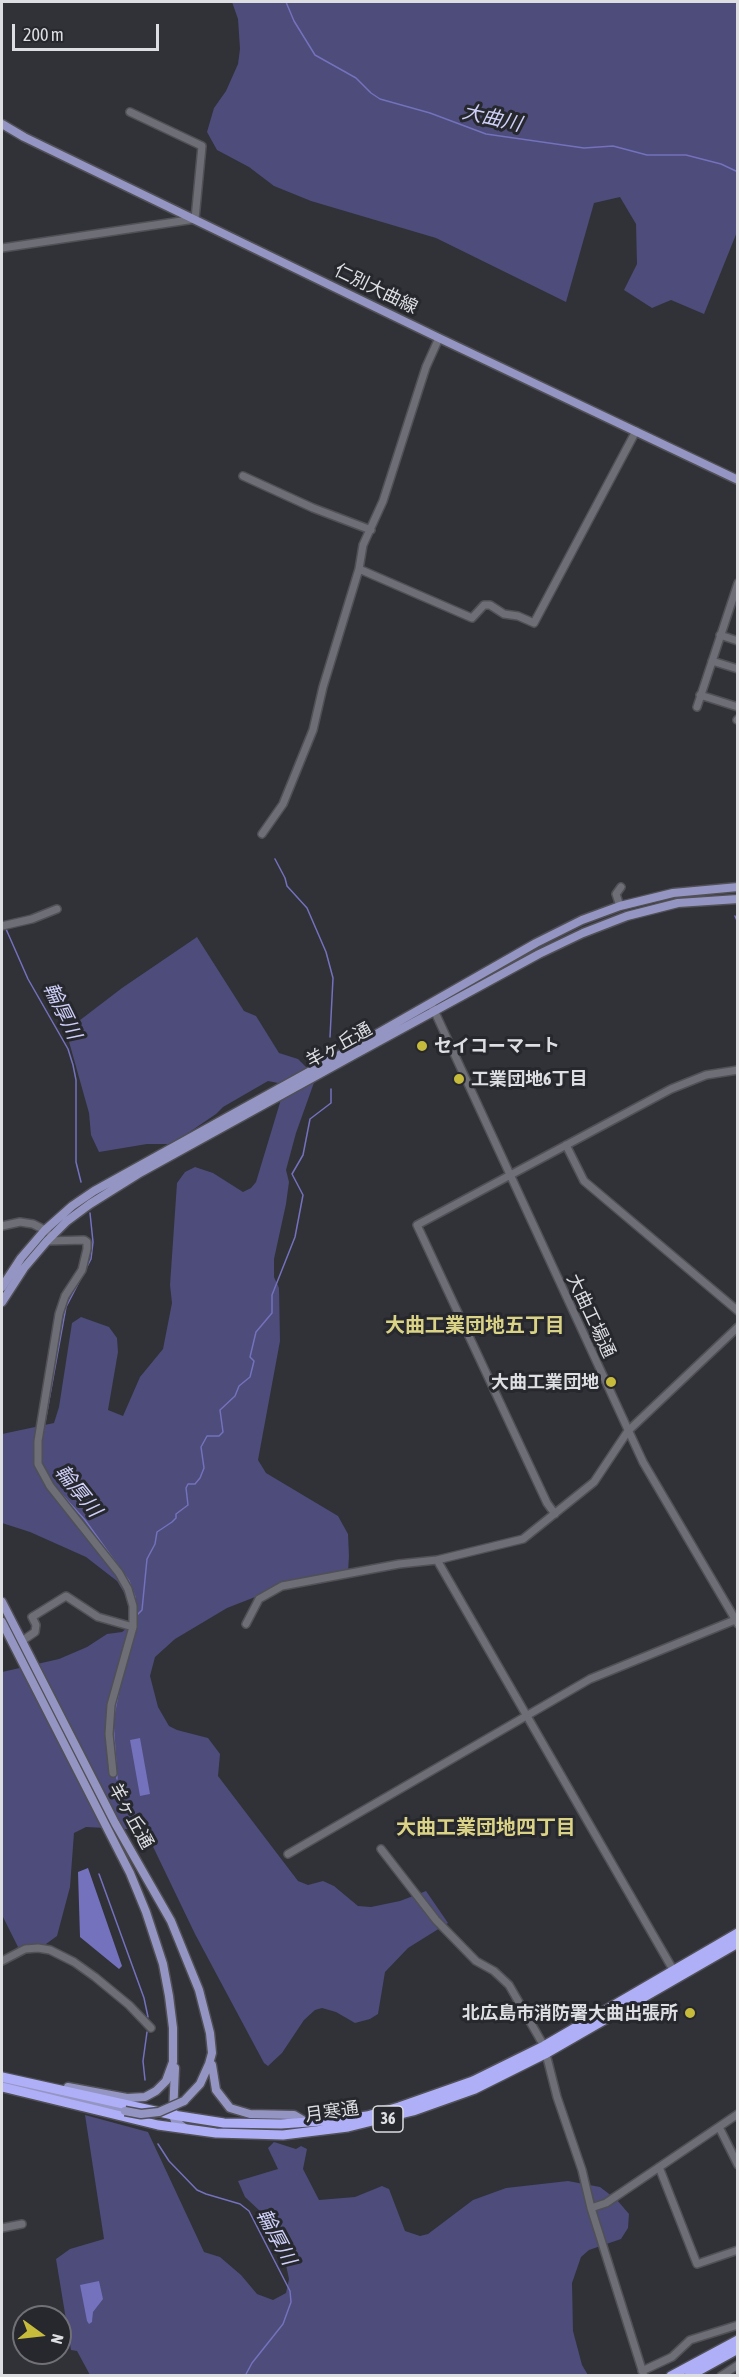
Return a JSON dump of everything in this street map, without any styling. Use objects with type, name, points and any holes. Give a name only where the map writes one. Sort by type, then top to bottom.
[{"type":"highway","name":"月寒通","points":[[2,2087],[123,2117],[187,2130],[252,2136],[283,2135],[371,2123],[447,2101],[544,2050],[675,1974],[738,1933]]},
{"type":"highway","name":"月寒通","points":[[675,1974],[738,1942]]},
{"type":"highway","name":"月寒通","points":[[2,2076],[173,2115],[252,2124],[306,2122],[346,2119],[399,2107],[473,2081],[544,2050]]},
{"type":"highway","points":[[671,2376],[738,2340]]},
{"type":"highway","points":[[689,2376],[738,2349]]},
{"type":"main road","name":"仁別大曲線","points":[[2,124],[24,137],[439,338],[738,480]]},
{"type":"main road","name":"羊ヶ丘通","points":[[2,1302],[48,1235],[72,1206],[94,1191],[582,920],[620,906],[673,893],[738,887]]},
{"type":"main road","name":"羊ヶ丘通","points":[[2,1287],[21,1258],[48,1235],[110,1190],[539,954],[607,923],[678,903],[738,899]]},
{"type":"main road","name":"羊ヶ丘通","points":[[2,1602],[5,1627],[109,1829],[146,1912],[163,1964],[169,1996],[175,2070],[173,2115]]},
{"type":"main road","name":"羊ヶ丘通","points":[[5,1627],[22,1641],[115,1824],[171,1921],[199,1990],[210,2034],[212,2073],[216,2090],[230,2108],[250,2114],[294,2115],[306,2122]]},
{"type":"main road","name":"羊ヶ丘通","points":[[2,2076],[138,2098],[151,2095],[162,2086],[170,2073],[174,2053]]},
{"type":"main road","name":"羊ヶ丘通","points":[[2,2082],[125,2112],[141,2114],[159,2112],[184,2101],[200,2084],[212,2053]]},
{"type":"main road","points":[[173,2115],[175,2121],[187,2130]]},
{"type":"street","points":[[2,248],[195,219],[202,146],[130,112]]},
{"type":"street","points":[[262,834],[282,804],[312,730],[359,569],[363,545],[383,501],[426,367],[439,338]]},
{"type":"street","points":[[359,569],[472,618],[484,605],[490,605],[504,614],[518,616],[534,623],[636,431]]},
{"type":"street","points":[[243,476],[313,508],[371,530]]},
{"type":"street","points":[[697,707],[738,583]]},
{"type":"street","points":[[728,610],[738,614]]},
{"type":"street","points":[[720,635],[738,641]]},
{"type":"street","points":[[712,661],[738,669]]},
{"type":"street","points":[[700,695],[738,707]]},
{"type":"street","points":[[620,906],[616,894],[621,887]]},
{"type":"street","points":[[2,926],[32,919],[57,909]]},
{"type":"street","name":"大曲工場通","points":[[430,1003],[628,1431],[736,1622]]},
{"type":"street","points":[[555,1514],[542,1492],[417,1225],[671,1089],[706,1075],[738,1070]]},
{"type":"street","points":[[566,1145],[584,1181],[738,1311]]},
{"type":"street","points":[[2,1226],[20,1222],[33,1224],[48,1235],[87,1242],[82,1270],[64,1296],[59,1314],[38,1441],[38,1464],[50,1486],[119,1573],[133,1606],[133,1627],[111,1705],[109,1734],[113,1773]]},
{"type":"street","points":[[246,1624],[259,1599],[282,1586],[399,1564],[437,1560],[523,1539],[594,1482],[628,1431],[738,1327]]},
{"type":"street","points":[[437,1560],[675,1974]]},
{"type":"street","points":[[22,1641],[35,1632],[36,1625],[32,1617],[66,1596],[98,1617],[133,1627]]},
{"type":"street","points":[[288,1854],[590,1679],[736,1622]]},
{"type":"street","points":[[381,1849],[436,1920],[476,1961],[494,1971],[509,1985],[544,2050],[556,2097],[582,2170],[591,2208],[643,2373],[672,2357],[690,2340],[738,2325]]},
{"type":"street","points":[[2,1961],[26,1949],[50,1950],[96,1977],[129,2005],[151,2028]]},
{"type":"street","points":[[591,2208],[606,2203],[738,2114]]},
{"type":"street","points":[[719,2127],[738,2165]]},
{"type":"street","points":[[659,2167],[697,2264],[738,2250]]},
{"type":"street","points":[[2,2228],[22,2224]]},
{"type":"street","points":[[721,2376],[738,2365]]},
{"type":"shaded area","points":[[232,2],[737,2],[737,232],[704,314],[671,300],[652,308],[624,290],[637,264],[636,224],[620,197],[594,203],[566,302],[436,238],[311,201],[274,186],[249,167],[217,150],[207,132],[214,108],[226,91],[238,64],[240,49],[238,19]]},
{"type":"shaded area","points":[[197,937],[244,1011],[256,1016],[279,1053],[298,1059],[316,1077],[296,1133],[286,1170],[289,1182],[274,1259],[274,1277],[279,1288],[280,1341],[258,1460],[266,1473],[338,1516],[348,1534],[348,1572],[341,1579],[295,1585],[268,1592],[227,1608],[175,1639],[155,1657],[150,1676],[158,1707],[169,1726],[208,1738],[220,1754],[218,1776],[298,1881],[308,1885],[323,1881],[334,1886],[358,1906],[371,1907],[400,1901],[426,1891],[448,1923],[408,1948],[385,1972],[378,2014],[355,2023],[336,2012],[322,2008],[315,2010],[304,2020],[282,2053],[268,2066],[264,2063],[195,1934],[145,1830],[86,1827],[74,1833],[70,1887],[57,1936],[46,1944],[18,1947],[2,1915],[2,1672],[59,1659],[87,1647],[107,1634],[122,1632],[126,1629],[131,1610],[129,1601],[117,1581],[86,1557],[30,1532],[2,1523],[2,1434],[54,1423],[59,1407],[72,1323],[81,1317],[109,1327],[117,1338],[118,1352],[108,1410],[123,1416],[140,1377],[163,1349],[172,1303],[170,1285],[177,1183],[185,1172],[195,1167],[213,1173],[243,1192],[251,1188],[256,1182],[282,1096],[278,1083],[268,1081],[223,1107],[172,1144],[147,1144],[99,1152],[91,1135],[89,1113],[68,1038],[71,1027],[122,988]]},
{"type":"shaded area","points":[[140,1738],[150,1794],[140,1796],[130,1740]]},
{"type":"shaded area","points":[[88,1868],[122,1966],[119,1969],[80,1937],[78,1872]]},
{"type":"shaded area","points":[[85,2115],[148,2132],[204,2252],[220,2257],[241,2275],[257,2294],[273,2300],[286,2293],[289,2279],[285,2260],[262,2213],[245,2197],[238,2181],[278,2169],[268,2148],[274,2142],[296,2149],[301,2146],[307,2149],[303,2169],[319,2200],[355,2197],[382,2186],[389,2189],[405,2231],[420,2236],[428,2234],[473,2200],[506,2188],[568,2181],[600,2187],[617,2200],[629,2214],[628,2228],[621,2239],[589,2250],[581,2257],[572,2283],[573,2331],[582,2365],[588,2375],[90,2375],[77,2351],[72,2350],[72,2305],[64,2305],[56,2259],[70,2249],[104,2239]]},
{"type":"shaded area","points":[[99,2281],[103,2299],[93,2312],[92,2322],[89,2324],[80,2285]]},
{"type":"waterway","name":"大曲川","points":[[286,2],[294,21],[315,55],[356,78],[380,99],[430,113],[486,134],[584,148],[613,146],[647,155],[686,155],[721,164],[738,172]]},
{"type":"waterway","points":[[275,859],[287,886],[307,908],[326,952],[333,978],[330,1037]]},
{"type":"waterway","points":[[735,916],[738,923]]},
{"type":"waterway","name":"輪厚川","points":[[6,929],[28,979],[68,1049],[73,1065],[76,1080],[76,1162],[81,1182]]},
{"type":"waterway","points":[[137,1615],[142,1610],[147,1559],[155,1544],[157,1532],[172,1522],[176,1514],[188,1505],[186,1488],[188,1484],[195,1484],[204,1468],[201,1447],[207,1436],[219,1436],[223,1432],[220,1410],[235,1396],[239,1386],[250,1377],[254,1361],[250,1357],[256,1332],[272,1313],[272,1295],[295,1237],[303,1195],[292,1174],[303,1155],[310,1119],[331,1103],[331,1089]]},
{"type":"waterway","name":"輪厚川","points":[[41,1444],[66,1307],[91,1259],[93,1242],[90,1213]]},
{"type":"waterway","name":"輪厚川","points":[[57,1489],[85,1520],[129,1581],[135,1597],[137,1622]]},
{"type":"waterway","name":"輪厚川","points":[[130,1649],[133,1639]]},
{"type":"waterway","name":"輪厚川","points":[[113,1719],[120,1685]]},
{"type":"waterway","name":"輪厚川","points":[[113,1723],[117,1779]]},
{"type":"waterway","name":"輪厚川","points":[[99,1874],[144,1998],[148,2017]]},
{"type":"waterway","name":"輪厚川","points":[[145,2080],[143,2061],[147,2032]]},
{"type":"waterway","name":"輪厚川","points":[[158,2144],[169,2161],[197,2190],[240,2204],[249,2211],[290,2291],[291,2302],[283,2324],[252,2363],[245,2376]]},
{"type":"place","name":"セイコーマート","points":[[422,1046]]},
{"type":"place","name":"工業団地6丁目","points":[[459,1079]]},
{"type":"place","name":"大曲工業団地","points":[[611,1382]]},
{"type":"place","name":"北広島市消防署大曲出張所","points":[[690,2013]]},
{"type":"district","name":"大曲工業団地五丁目","points":[[475,1326]]},
{"type":"district","name":"大曲工業団地四丁目","points":[[486,1828]]}]
